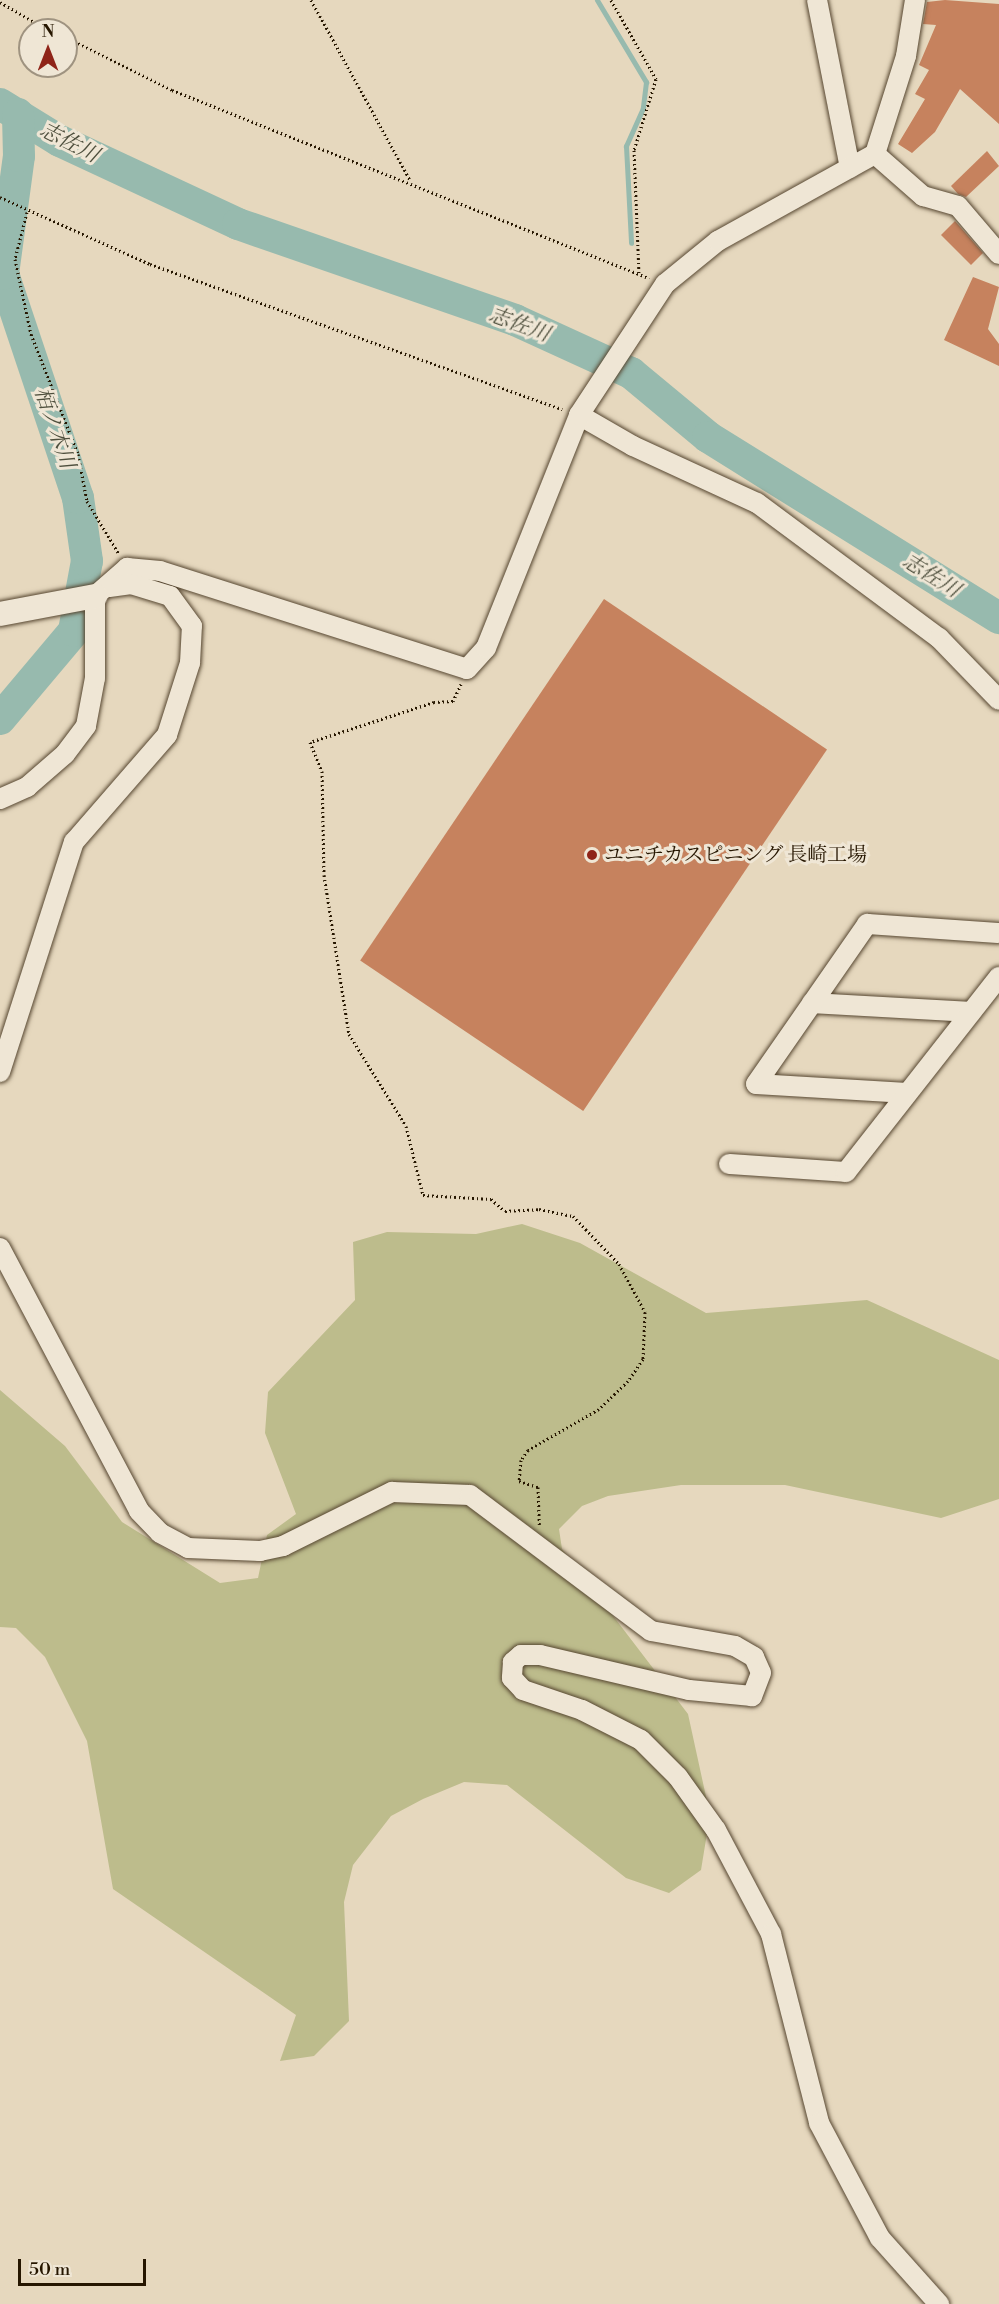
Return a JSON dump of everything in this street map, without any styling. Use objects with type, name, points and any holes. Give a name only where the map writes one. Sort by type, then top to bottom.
[{"type":"street","points":[[817,0],[850,168]]},
{"type":"street","points":[[0,799],[27,787],[65,754],[86,726],[95,678],[102,591],[127,568],[160,570],[467,669],[486,648],[579,415],[665,284],[718,241],[875,154],[906,56],[915,0]]},
{"type":"street","points":[[875,154],[923,196],[958,206],[999,254]]},
{"type":"street","points":[[579,415],[633,446],[757,503],[939,638],[999,700]]},
{"type":"street","points":[[0,614],[48,606],[131,584],[170,596],[192,626],[190,663],[167,735],[74,842],[0,1072]]},
{"type":"street","points":[[907,1094],[756,1083],[867,924],[999,933]]},
{"type":"street","points":[[729,1164],[846,1172],[999,977]]},
{"type":"street","points":[[812,1003],[971,1012]]},
{"type":"street","points":[[0,1248],[139,1511],[160,1533],[188,1548],[260,1551],[283,1546],[392,1492],[435,1490],[480,1500],[539,1548],[651,1631],[735,1646],[754,1657],[761,1673],[752,1696],[689,1690],[540,1655],[522,1655],[513,1662],[512,1678],[523,1690],[582,1710],[641,1740],[678,1777],[716,1830],[771,1934],[819,2123],[880,2238],[939,2304]]},
{"type":"path","points":[[311,0],[411,181]]},
{"type":"path","points":[[611,0],[656,79],[634,150],[639,275]]},
{"type":"path","points":[[0,2],[27,18]]},
{"type":"path","points":[[78,44],[172,90],[411,181],[665,284]]},
{"type":"path","points":[[0,197],[27,212],[150,264],[579,415]]},
{"type":"path","points":[[27,212],[15,259],[31,334],[78,454],[87,501],[127,568]]},
{"type":"path","points":[[467,669],[453,701],[434,702],[310,742],[322,771],[324,875],[350,1034],[406,1126],[423,1195],[491,1199],[505,1211],[539,1209],[573,1216],[619,1264],[645,1312],[643,1359],[628,1381],[599,1409],[528,1450],[522,1460],[519,1481],[538,1487],[539,1548]]},
{"type":"shaded area","points":[[522,1224],[580,1243],[706,1313],[867,1300],[999,1360],[999,1499],[941,1518],[785,1485],[681,1485],[608,1496],[582,1506],[559,1529],[562,1549],[688,1714],[710,1815],[701,1870],[669,1893],[626,1878],[507,1785],[464,1782],[423,1799],[391,1816],[353,1865],[344,1902],[349,2021],[314,2056],[280,2061],[296,2015],[113,1889],[87,1741],[45,1657],[16,1628],[0,1627],[0,1390],[65,1446],[122,1522],[220,1583],[258,1578],[267,1535],[296,1514],[265,1433],[268,1392],[355,1300],[353,1242],[387,1232],[476,1234]]},
{"type":"building","points":[[945,0],[999,4],[999,124],[960,89],[935,132],[912,153],[898,144],[925,99],[915,94],[929,70],[919,65],[936,25],[923,24],[927,2]]},
{"type":"building","points":[[987,151],[999,166],[966,197],[958,194],[951,186]]},
{"type":"building","points":[[955,221],[983,253],[971,265],[941,235]]},
{"type":"building","points":[[973,277],[999,287],[988,329],[999,344],[999,366],[944,340]]},
{"type":"building","name":"ユニチカスピニング 長崎工場","points":[[604,599],[827,749],[583,1111],[360,960]]},
{"type":"waterway","points":[[597,0],[646,82],[643,108],[626,146],[631,243]]},
{"type":"waterway","name":"志佐川","points":[[0,104],[60,141],[238,224],[515,320],[631,373],[708,437],[999,618]]},
{"type":"waterway","name":"栢ノ木川","points":[[0,719],[74,631],[87,561],[78,498],[3,274],[19,156],[18,114]]},
{"type":"place","name":"ユニチカスピニング 長崎工場","points":[[592,855]]}]
